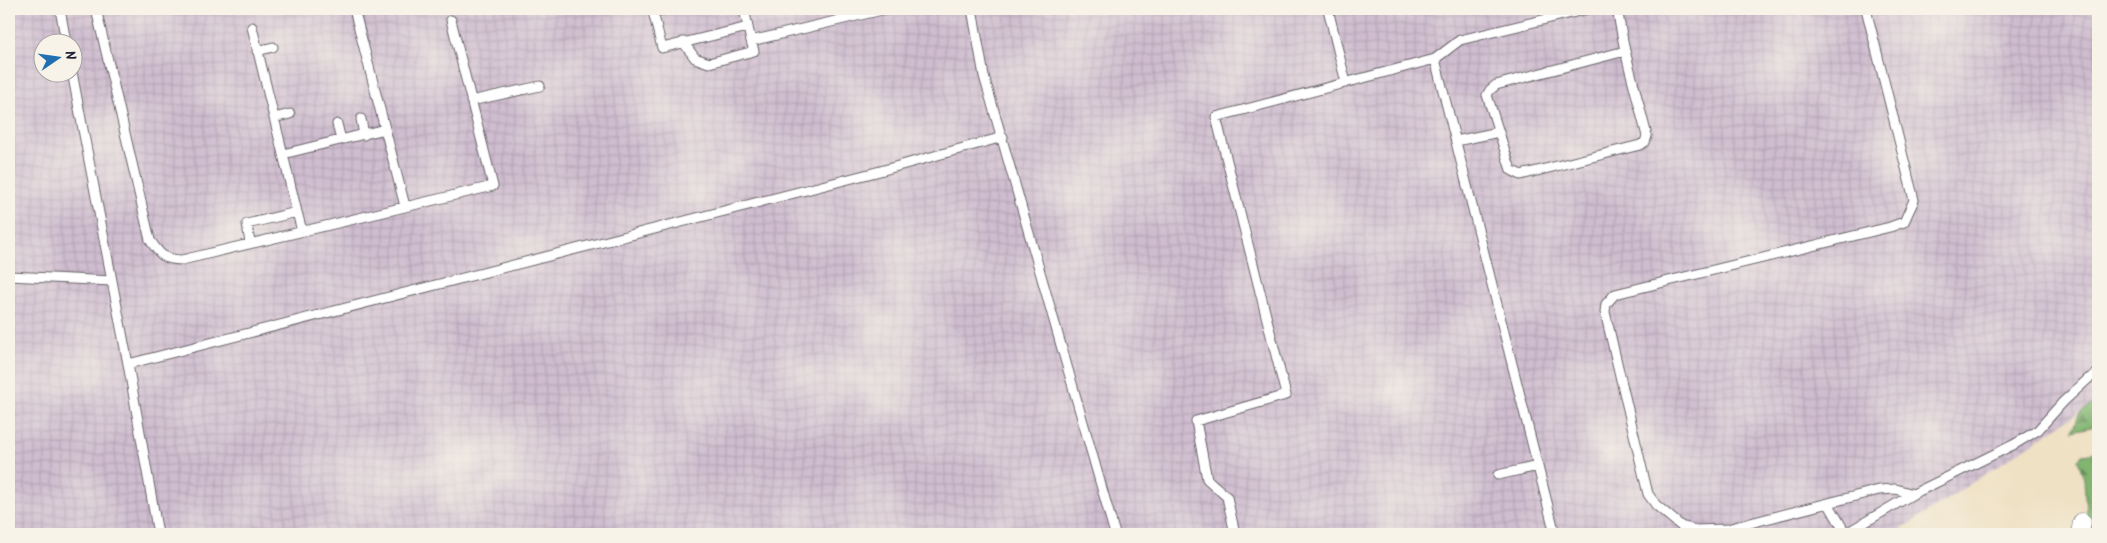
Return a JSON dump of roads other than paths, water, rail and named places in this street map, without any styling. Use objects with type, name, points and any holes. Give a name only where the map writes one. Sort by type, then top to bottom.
[{"type":"lane","points":[[60,9],[64,32]]},
{"type":"lane","points":[[96,9],[150,240],[158,252],[170,260],[182,260],[493,186],[451,20]]},
{"type":"lane","points":[[354,9],[405,206]]},
{"type":"lane","points":[[667,9],[653,12],[662,48],[748,27]]},
{"type":"lane","points":[[683,42],[695,58],[709,63],[754,51],[744,9]]},
{"type":"lane","points":[[751,41],[886,9]]},
{"type":"lane","points":[[972,9],[984,76],[1115,534]]},
{"type":"lane","points":[[1328,9],[1346,83]]},
{"type":"lane","points":[[1235,534],[1227,497],[1208,479],[1196,421],[1286,395],[1216,117],[1435,59],[1460,40],[1588,9]]},
{"type":"lane","points":[[1617,9],[1625,51],[1647,136],[1645,142],[1640,145],[1520,175],[1511,170],[1488,95],[1490,90],[1496,84],[1625,51]]},
{"type":"lane","points":[[1866,9],[1914,200],[1904,222],[1615,294],[1606,304],[1605,312],[1648,494],[1656,505],[1680,526],[1694,530],[1727,529],[1879,490],[1896,489],[1913,494]]},
{"type":"lane","points":[[252,27],[302,231]]},
{"type":"lane","points":[[257,51],[273,47]]},
{"type":"lane","points":[[1435,59],[1555,534]]},
{"type":"lane","points":[[74,82],[128,364],[158,534]]},
{"type":"lane","points":[[471,101],[540,86]]},
{"type":"lane","points":[[274,118],[290,114]]},
{"type":"lane","points":[[361,119],[364,135]]},
{"type":"lane","points":[[337,124],[341,140]]},
{"type":"lane","points":[[283,154],[385,129]]},
{"type":"lane","points":[[1456,141],[1499,132]]},
{"type":"lane","points":[[128,364],[851,179],[1003,137]]},
{"type":"lane","points":[[250,243],[247,224],[297,212]]},
{"type":"lane","points":[[9,276],[112,281]]},
{"type":"lane","points":[[1828,503],[1846,534],[1913,494],[2015,444],[2038,430],[2063,402],[2088,379],[2098,373]]},
{"type":"lane","points":[[1498,475],[1538,466]]}]
